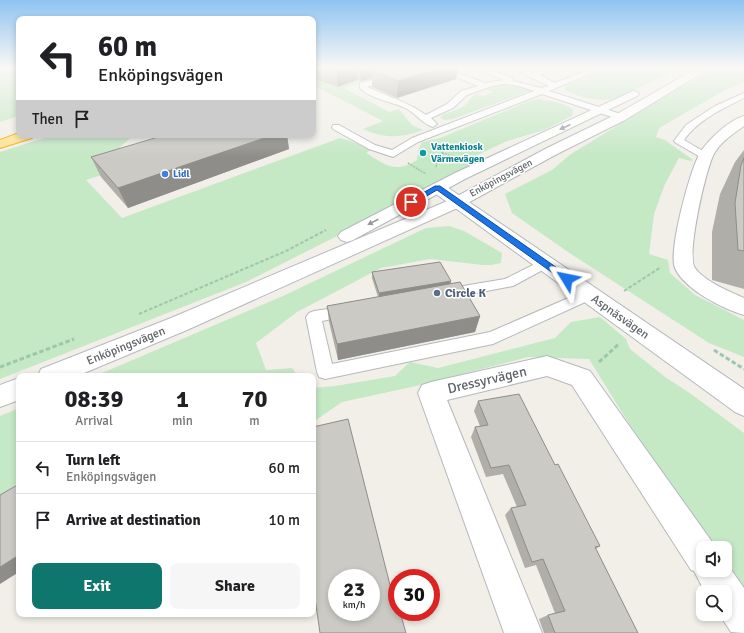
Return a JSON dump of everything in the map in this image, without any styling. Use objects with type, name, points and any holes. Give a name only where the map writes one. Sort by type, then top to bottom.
[{"type":"highway","points":[[0,144],[18,138]]},
{"type":"street","name":"Enköpingsvägen","points":[[179,324],[434,179],[627,98]]},
{"type":"street","name":"Enköpingsvägen","points":[[57,373],[179,324],[458,202],[552,151],[621,117],[655,98]]},
{"type":"street","points":[[744,120],[721,137],[705,156],[687,226],[682,253],[684,268],[700,284],[744,307]]},
{"type":"street","name":"Aspnäsvägen","points":[[434,179],[458,202],[744,404]]},
{"type":"street","name":"Dressyrvägen","points":[[523,633],[431,393],[547,366],[581,378]]},
{"type":"street","points":[[581,378],[696,548]]},
{"type":"street","points":[[0,396],[16,390]]},
{"type":"street","points":[[716,577],[744,619]]},
{"type":"lane","points":[[386,98],[410,107],[425,119],[443,129]]},
{"type":"lane","points":[[425,119],[450,106],[459,98]]},
{"type":"lane","points":[[336,127],[372,147],[393,154],[415,140],[525,98]]},
{"type":"lane","points":[[562,98],[621,117]]},
{"type":"lane","points":[[705,156],[679,141],[689,127],[718,108],[739,98]]},
{"type":"lane","points":[[430,297],[508,283],[545,263]]},
{"type":"lane","points":[[360,309],[314,317],[325,372],[492,338],[589,294]]},
{"type":"path","points":[[393,154],[434,179],[438,158],[452,141]]},
{"type":"path","points":[[133,317],[286,251],[327,230]]},
{"type":"path","points":[[623,292],[662,266],[684,268]]},
{"type":"path","points":[[0,367],[81,337]]},
{"type":"path","points":[[581,378],[624,339]]},
{"type":"green space","points":[[0,98],[16,98],[16,117],[0,122]]},
{"type":"green space","points":[[337,98],[362,98],[389,112],[399,109],[412,125],[423,130],[407,135],[386,136],[363,129],[383,121]]},
{"type":"green space","points":[[472,98],[511,98],[453,119],[444,120],[440,117],[465,105]]},
{"type":"green space","points":[[588,98],[618,98],[603,100]]},
{"type":"green space","points":[[663,98],[712,98],[659,128],[656,137],[665,140],[693,160],[691,161],[679,158],[665,184],[654,214],[649,254],[668,260],[670,273],[695,295],[744,320],[744,357],[709,343],[571,254],[512,213],[505,194],[552,170],[571,154]]},
{"type":"green space","points":[[539,99],[566,105],[573,110],[572,116],[544,130],[507,141],[467,160],[471,167],[427,187],[345,232],[246,282],[0,379],[0,152],[44,138],[130,138],[114,153],[127,167],[86,180],[122,218],[340,138],[371,150],[366,153],[385,164],[396,167],[403,166],[417,160],[418,151],[422,142],[440,138],[529,101]]},
{"type":"green space","points":[[449,226],[464,231],[502,253],[501,263],[483,265],[430,259],[381,268],[297,312],[256,343],[266,370],[292,368],[296,373],[102,373],[283,296],[426,228]]},
{"type":"green space","points":[[600,317],[626,339],[630,349],[665,377],[744,433],[744,589],[732,573],[732,541],[709,541],[628,422],[589,359],[528,357],[416,386],[342,402],[316,420],[316,388],[395,376],[410,362],[438,368],[555,338],[571,322]]},
{"type":"green space","points":[[16,409],[16,484],[0,497],[0,416]]},
{"type":"building","points":[[155,138],[264,138],[118,188],[91,157]]},
{"type":"building","points":[[744,158],[744,251],[738,250],[735,203],[741,165]]},
{"type":"building","points":[[440,262],[451,281],[379,293],[372,272]]},
{"type":"building","points":[[460,282],[480,316],[337,344],[327,306]]},
{"type":"building","points":[[519,394],[555,465],[558,464],[600,546],[595,547],[638,633],[555,633],[548,615],[565,611],[543,559],[532,562],[511,508],[526,505],[509,465],[491,468],[475,427],[488,425],[478,401]]},
{"type":"building","points":[[348,419],[388,577],[388,621],[403,621],[406,633],[320,633],[316,605],[316,426]]},
{"type":"building","points":[[16,486],[16,557],[0,567],[0,495]]},
{"type":"place","name":"Vattenkiosk Värmevägen","points":[[423,153]]},
{"type":"place","name":"Lidl","points":[[165,174]]},
{"type":"place","name":"Circle K","points":[[437,293]]},
{"type":"route","points":[[411,202],[438,188],[567,279]]}]
